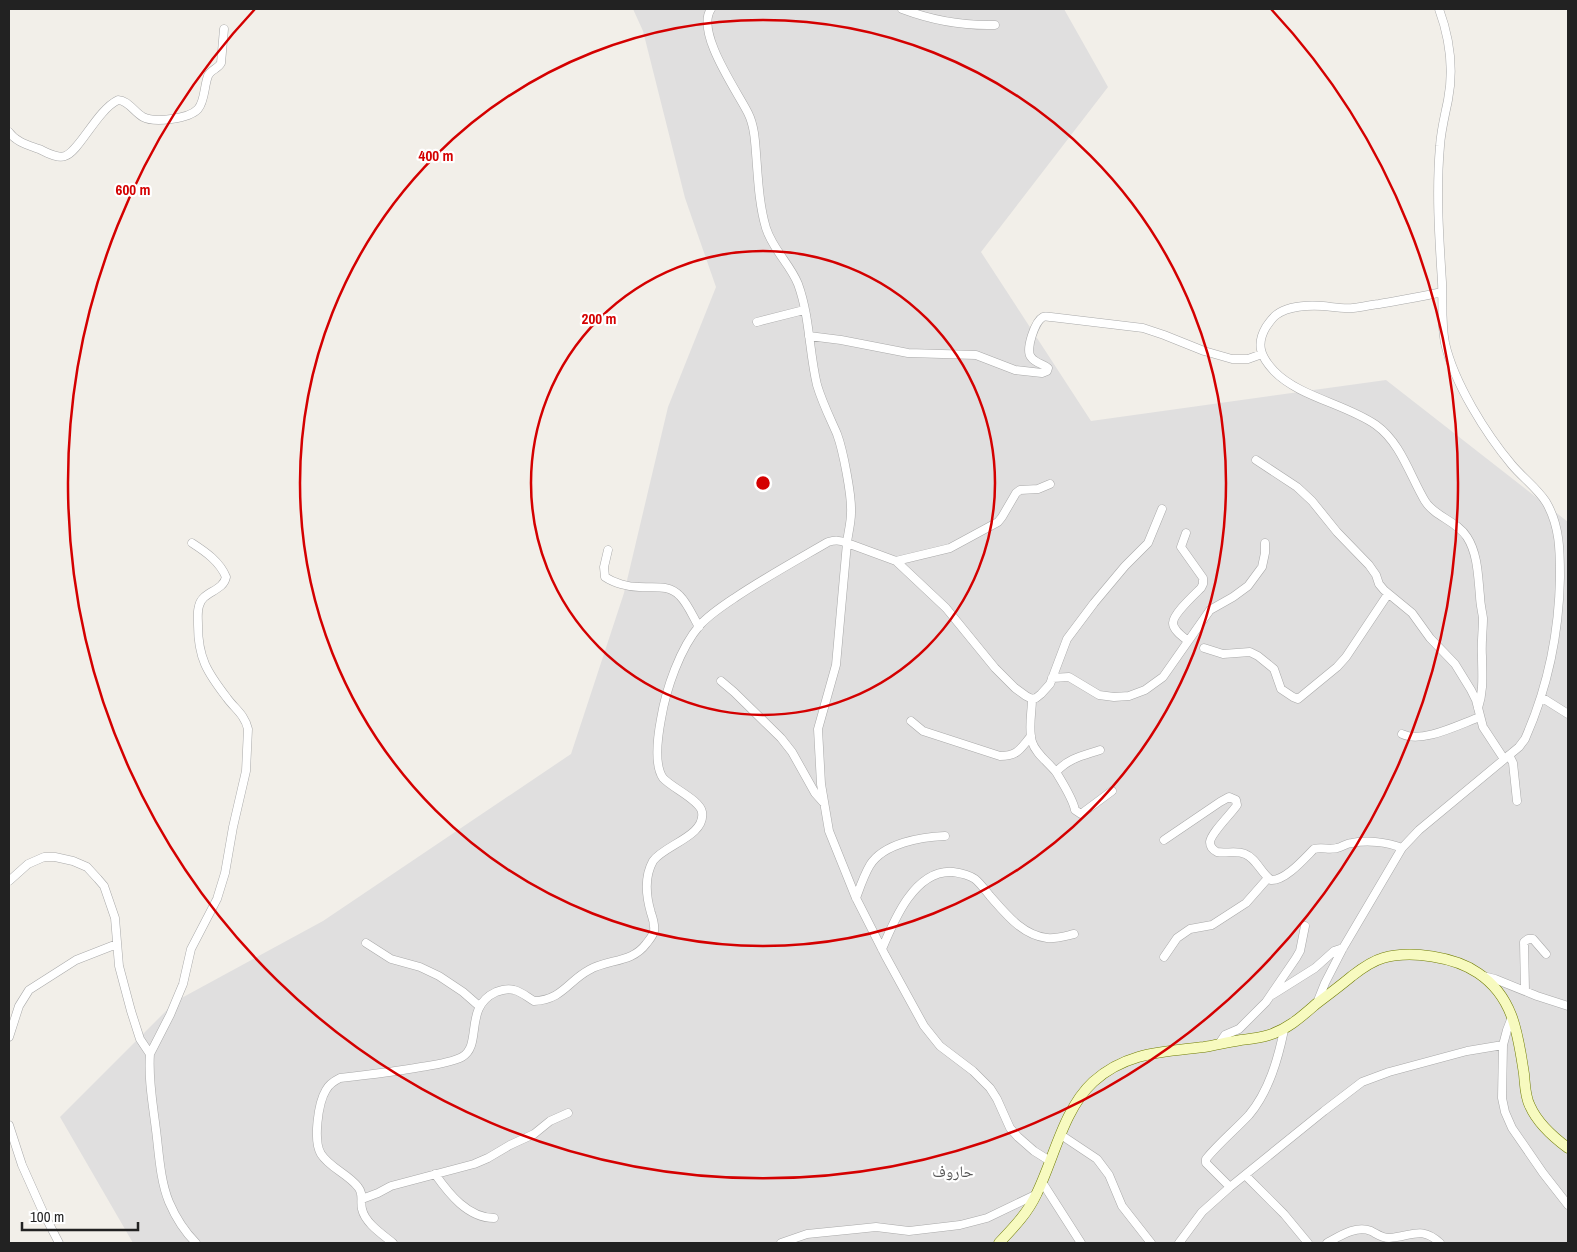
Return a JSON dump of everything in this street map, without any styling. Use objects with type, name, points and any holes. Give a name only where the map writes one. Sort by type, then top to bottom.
[{"type":"street","points":[[902,9],[929,18],[958,24],[995,25]]},
{"type":"street","points":[[1317,1004],[1325,983],[1343,948],[1402,848],[1419,830],[1519,747],[1525,739],[1541,698],[1552,658],[1559,611],[1561,552],[1555,523],[1546,502],[1512,465],[1492,439],[1472,406],[1455,372],[1445,343],[1442,318],[1438,222],[1439,160],[1442,128],[1450,84],[1451,60],[1447,35],[1439,9]]},
{"type":"street","points":[[709,10],[707,21],[711,41],[722,67],[749,114],[753,128],[760,194],[766,228],[771,240],[798,284],[818,387],[837,435],[845,469],[851,513],[836,665],[818,728],[818,753],[823,802],[829,831],[856,898],[917,1014],[933,1038],[981,1078],[997,1099],[1010,1128],[1018,1138],[1050,1162]]},
{"type":"street","points":[[9,132],[20,142],[53,155],[64,157],[68,156],[101,113],[118,100],[124,101],[142,116],[157,121],[194,112],[200,105],[208,76],[221,63],[224,30]]},
{"type":"street","points":[[1442,292],[1354,308],[1310,306],[1282,311],[1270,320],[1262,336],[1260,346],[1262,354],[1272,369],[1288,382],[1368,420],[1384,431],[1404,459],[1417,487],[1430,507],[1466,536],[1474,554],[1479,577],[1479,594],[1483,618],[1483,682],[1478,708]]},
{"type":"street","points":[[757,322],[804,310]]},
{"type":"street","points":[[809,336],[908,353],[976,355],[1015,370],[1042,373],[1048,368],[1032,359],[1028,351],[1040,319],[1044,316],[1051,316],[1143,328],[1164,334],[1204,351],[1232,359],[1248,359],[1262,354]]},
{"type":"street","points":[[1256,460],[1297,488],[1312,501],[1337,532],[1369,565],[1379,584],[1388,594],[1412,613],[1430,638],[1455,664],[1471,690],[1483,727],[1513,763],[1517,801]]},
{"type":"street","points":[[896,561],[950,548],[998,522],[1011,500],[1020,490],[1038,489],[1050,484]]},
{"type":"street","points":[[392,1243],[370,1223],[362,1208],[361,1192],[357,1185],[320,1153],[317,1145],[320,1107],[326,1089],[332,1082],[340,1078],[428,1066],[462,1056],[470,1046],[476,1013],[487,997],[512,989],[521,992],[534,1001],[552,998],[595,966],[628,958],[644,947],[654,932],[654,922],[646,884],[654,860],[662,852],[692,834],[701,820],[702,813],[699,805],[662,778],[657,760],[658,731],[662,709],[686,644],[698,627],[747,590],[828,542],[840,540],[896,561],[946,608],[1001,675],[1015,688],[1032,698],[1036,698],[1050,684],[1067,639],[1125,566],[1148,543],[1162,509]]},
{"type":"street","points":[[1186,533],[1182,548],[1203,578],[1203,584],[1175,616],[1173,623],[1175,628],[1188,641]]},
{"type":"street","points":[[192,543],[216,561],[224,570],[226,577],[223,586],[203,598],[199,604],[200,654],[211,676],[244,717],[247,723],[248,738],[246,772],[233,827],[225,873],[211,910],[192,949],[183,984],[170,1016],[150,1054],[149,1067],[157,1145],[165,1186],[175,1214],[196,1243]]},
{"type":"street","points":[[1052,678],[1069,677],[1098,695],[1129,696],[1145,690],[1163,677],[1210,610],[1248,586],[1262,567],[1265,543]]},
{"type":"street","points":[[608,550],[604,567],[605,577],[627,585],[667,588],[674,591],[682,598],[698,627]]},
{"type":"street","points":[[1204,648],[1224,654],[1250,652],[1258,656],[1274,669],[1281,689],[1298,699],[1325,678],[1346,657],[1388,594]]},
{"type":"street","points":[[1559,611],[1568,612]]},
{"type":"street","points":[[721,682],[734,692],[781,738],[792,752],[815,793],[823,802]]},
{"type":"street","points":[[1032,698],[1032,743],[1056,772],[1073,801],[1075,810],[1081,814],[1112,791]]},
{"type":"street","points":[[1541,698],[1568,714]]},
{"type":"street","points":[[1402,734],[1407,737],[1423,736],[1480,717]]},
{"type":"street","points":[[911,721],[923,731],[1000,756],[1010,756],[1018,752],[1031,736]]},
{"type":"street","points":[[1056,772],[1064,764],[1075,758],[1100,750]]},
{"type":"street","points":[[1164,840],[1229,797],[1235,798],[1237,805],[1215,833],[1210,842],[1211,846],[1217,852],[1247,854],[1268,878],[1274,880],[1285,875],[1314,849],[1318,848],[1338,848],[1352,842],[1360,842],[1388,843],[1402,848]]},
{"type":"street","points":[[856,898],[871,863],[878,856],[903,842],[945,836]]},
{"type":"street","points":[[9,881],[28,864],[44,858],[55,857],[73,861],[87,867],[104,886],[114,918],[119,966],[140,1039],[150,1054]]},
{"type":"street","points":[[882,949],[900,911],[916,888],[934,876],[950,872],[965,875],[976,880],[1012,921],[1028,932],[1048,938],[1074,934]]},
{"type":"street","points":[[1164,957],[1177,938],[1190,930],[1212,925],[1246,903],[1268,878]]},
{"type":"street","points":[[1219,1044],[1225,1035],[1243,1026],[1266,1002],[1296,958],[1302,943],[1305,926]]},
{"type":"street","points":[[1524,991],[1524,942],[1528,939],[1533,939],[1546,954]]},
{"type":"street","points":[[366,943],[391,959],[420,967],[439,976],[479,1006]]},
{"type":"street","points":[[9,1037],[19,1006],[29,990],[76,960],[117,944]]},
{"type":"street","points":[[1270,996],[1315,968],[1334,951],[1343,948]]},
{"type":"street","points":[[999,1243],[1027,1212],[1037,1194],[1061,1135],[1077,1102],[1092,1083],[1130,1059],[1152,1053],[1267,1036],[1284,1030],[1362,969],[1382,958],[1418,955],[1444,959],[1469,968],[1483,976],[1498,991],[1507,1005],[1516,1027],[1529,1104],[1536,1118],[1568,1148]]},
{"type":"street","points":[[1483,976],[1568,1006]]},
{"type":"street","points":[[1512,1017],[1503,1046],[1502,1098],[1509,1122],[1543,1173],[1568,1205]]},
{"type":"street","points":[[1230,1187],[1206,1163],[1206,1159],[1253,1108],[1274,1068],[1279,1055],[1284,1030]]},
{"type":"street","points":[[1179,1243],[1202,1212],[1230,1187],[1362,1082],[1389,1072],[1458,1054],[1503,1046]]},
{"type":"street","points":[[362,1199],[391,1186],[474,1164],[534,1134],[550,1121],[568,1113]]},
{"type":"street","points":[[9,1124],[22,1165],[42,1212],[59,1243]]},
{"type":"street","points":[[1061,1135],[1097,1159],[1109,1175],[1122,1206],[1150,1243]]},
{"type":"street","points":[[435,1174],[454,1198],[468,1210],[485,1218],[494,1218]]},
{"type":"street","points":[[1245,1175],[1284,1214],[1308,1243]]},
{"type":"street","points":[[1042,1182],[1081,1243]]},
{"type":"street","points":[[781,1243],[807,1234],[876,1227],[909,1230],[960,1225],[987,1218],[1037,1194]]},
{"type":"street","points":[[1327,1243],[1349,1232],[1366,1229],[1386,1238],[1421,1232],[1431,1236],[1440,1243]]},
{"type":"shaded area","points":[[633,9],[1064,9],[1108,87],[981,252],[1091,421],[1386,380],[1568,522],[1568,1243],[133,1243],[60,1117],[176,1001],[323,921],[571,754],[624,593],[668,407],[716,287],[685,198],[643,31]]},
{"type":"district","name":"حاروف","points":[[953,1171]]}]
